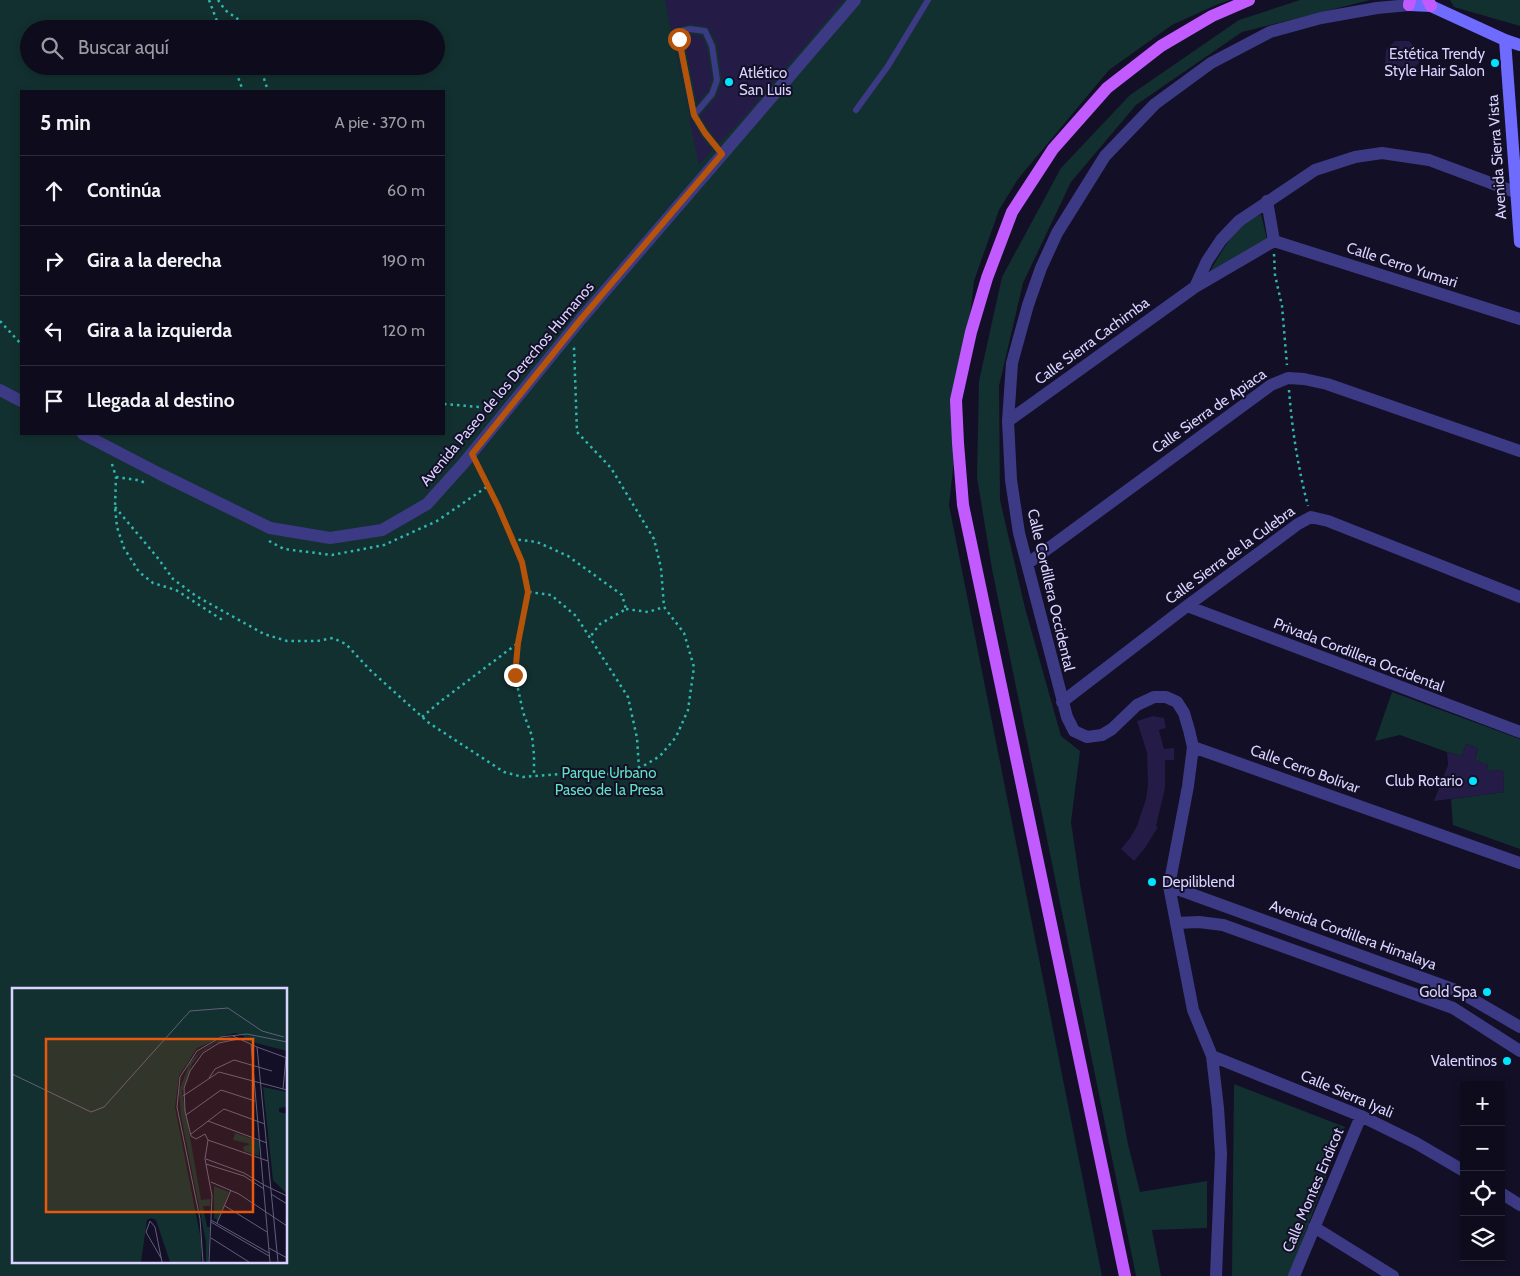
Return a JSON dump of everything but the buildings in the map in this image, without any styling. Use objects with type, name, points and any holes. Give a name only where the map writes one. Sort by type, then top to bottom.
[{"type":"main road","points":[[1125,1276],[963,505],[956,400],[971,332],[990,270],[1012,212],[1053,149],[1106,88],[1161,46],[1212,16],[1249,0]]},
{"type":"main road","name":"Calle Cordillera Occidental","points":[[1410,2],[1430,3],[1505,40],[1520,45]]},
{"type":"main road","name":"Avenida Sierra Vista","points":[[1505,40],[1518,193],[1520,242]]},
{"type":"street","name":"Avenida Paseo de los Derechos Humanos","points":[[86,435],[270,528],[330,538],[382,530],[427,504],[472,454],[573,330],[855,0]]},
{"type":"street","name":"Calle Cordillera Occidental","points":[[1169,886],[1188,786],[1193,746],[1184,713],[1177,702],[1166,697],[1154,697],[1138,705],[1112,729],[1102,735],[1087,737],[1074,731],[1067,717],[1019,533],[1011,480],[1008,421],[1012,363],[1041,268],[1057,233],[1106,156],[1155,104],[1211,64],[1270,32],[1321,18],[1410,2]]},
{"type":"street","name":"Calle Sierra Cachimba","points":[[1195,287],[1207,261],[1221,240],[1239,221],[1315,170],[1355,157],[1382,152],[1429,160],[1518,193]]},
{"type":"street","points":[[1267,201],[1274,241]]},
{"type":"street","name":"Calle Sierra Cachimba","points":[[1008,421],[1195,287],[1274,241]]},
{"type":"street","name":"Calle Cerro Yumari","points":[[1274,241],[1520,319]]},
{"type":"street","name":"Calle Sierra de Apiaca","points":[[1026,564],[1271,385],[1288,378],[1327,384],[1520,451]]},
{"type":"street","points":[[0,390],[20,400]]},
{"type":"street","name":"Calle Sierra de la Culebra","points":[[1062,702],[1186,606],[1298,524],[1311,517],[1328,521],[1520,597]]},
{"type":"street","name":"Privada Cordillera Occidental","points":[[1186,606],[1520,732]]},
{"type":"street","name":"Calle Cerro Bolívar","points":[[1193,746],[1520,862]]},
{"type":"street","points":[[1169,886],[1193,1010],[1212,1056],[1221,1154],[1216,1276]]},
{"type":"street","name":"Avenida Cordillera Himalaya","points":[[1169,886],[1458,991],[1520,1027]]},
{"type":"street","points":[[1210,924],[1216,917],[1217,910],[1211,901]]},
{"type":"street","points":[[1176,923],[1199,922],[1223,926],[1453,1008],[1520,1051]]},
{"type":"street","name":"Calle Sierra Iyali","points":[[1212,1056],[1361,1116],[1416,1143],[1460,1169]]},
{"type":"street","name":"Calle Montes Endicot","points":[[1294,1276],[1361,1116]]},
{"type":"street","points":[[1505,1196],[1520,1204]]},
{"type":"street","points":[[1314,1227],[1393,1276]]},
{"type":"lane","points":[[856,110],[888,66],[928,0]]},
{"type":"lane","points":[[694,115],[712,94],[717,80],[712,46],[705,31],[690,28],[681,31],[679,39],[694,115],[705,133],[722,154]]},
{"type":"path","points":[[209,0],[217,20]]},
{"type":"path","points":[[218,0],[225,10],[239,20]]},
{"type":"path","points":[[238,75],[244,90]]},
{"type":"path","points":[[263,75],[268,90]]},
{"type":"path","points":[[0,321],[20,343]]},
{"type":"path","points":[[115,507],[173,579],[196,596],[264,634],[287,641],[317,641],[333,638],[346,644],[370,670],[429,723],[504,772],[523,777],[573,772],[609,774],[635,771],[660,756],[676,737],[688,710],[694,667],[684,633],[664,607],[661,568],[654,539],[611,468],[576,432],[573,330]]},
{"type":"path","points":[[445,404],[508,410]]},
{"type":"path","points":[[107,446],[116,477],[115,507],[117,526],[124,548],[139,572],[153,583],[176,590],[224,621]]},
{"type":"path","points":[[472,454],[498,506],[522,562],[528,592],[518,643],[515,675],[523,712],[532,736],[534,776]]},
{"type":"path","points":[[512,539],[537,542],[568,556],[622,595],[626,609]]},
{"type":"path","points":[[528,592],[551,595],[576,616],[628,697],[637,738],[639,768]]},
{"type":"path","points":[[590,637],[600,624],[626,609],[648,612],[664,607]]},
{"type":"path","points":[[422,717],[518,643]]},
{"type":"green space","name":"Parque Urbano Paseo de la Presa","points":[[0,0],[1230,0],[1172,25],[1109,70],[1018,179],[999,210],[974,281],[949,505],[1102,1276],[0,1276]]},
{"type":"green space","points":[[1300,0],[1370,0],[1242,32],[1136,105],[1071,182],[1023,283],[999,386],[1000,500],[1025,608],[1061,736],[1080,751],[1071,822],[1081,890],[1128,1144],[1140,1192],[1207,1181],[1207,1228],[1152,1230],[1161,1276],[1136,1276],[992,569],[977,477],[979,381],[1002,277],[1061,168],[1130,95],[1239,20]]},
{"type":"green space","points":[[1450,0],[1520,0],[1520,26],[1454,7]]},
{"type":"green space","points":[[1261,214],[1267,239],[1209,273],[1234,235],[1244,224]]},
{"type":"green space","points":[[1392,692],[1520,739],[1520,849],[1453,825],[1451,799],[1504,792],[1503,770],[1487,771],[1488,765],[1475,760],[1478,748],[1466,744],[1462,756],[1400,735],[1375,741]]},
{"type":"green space","points":[[1234,1084],[1345,1127],[1289,1276],[1232,1276]]},
{"type":"place","name":"Estética Trendy Style Hair Salon","points":[[1495,63]]},
{"type":"place","name":"Atlético San Luis","points":[[729,82]]},
{"type":"place","name":"Club Rotario","points":[[1473,781]]},
{"type":"place","name":"Depiliblend","points":[[1152,882]]},
{"type":"place","name":"Gold Spa","points":[[1487,992]]},
{"type":"place","name":"Valentinos","points":[[1507,1061]]},
{"type":"route","points":[[515,675],[518,643],[528,592],[522,562],[498,506],[472,454],[581,319],[722,154],[705,133],[694,115],[679,39]]}]
